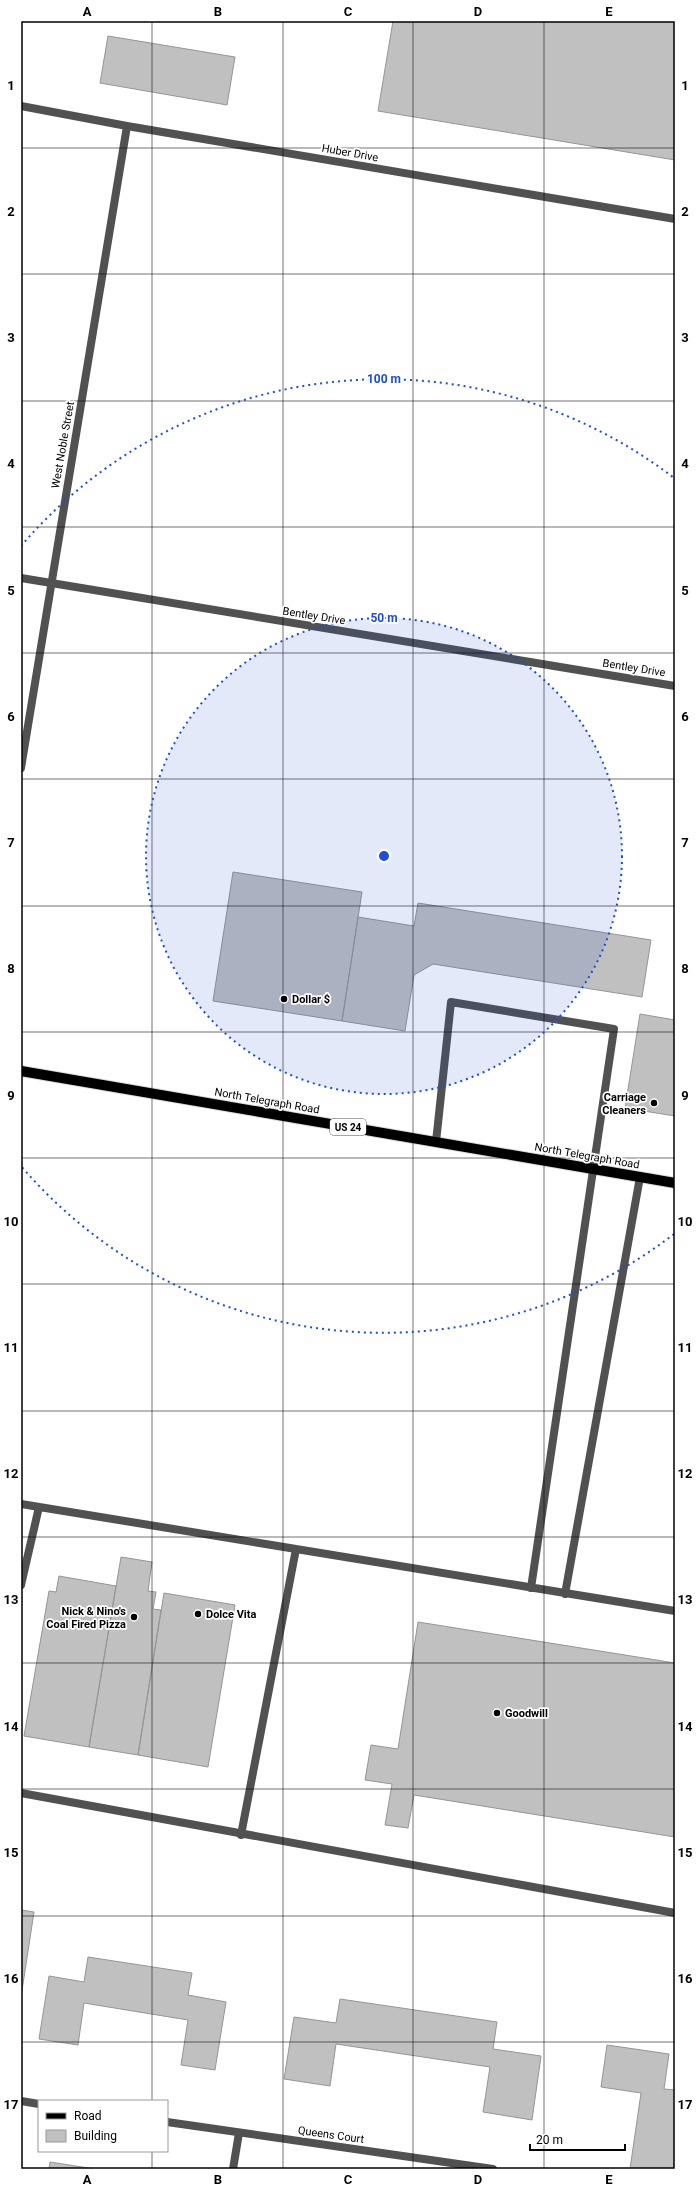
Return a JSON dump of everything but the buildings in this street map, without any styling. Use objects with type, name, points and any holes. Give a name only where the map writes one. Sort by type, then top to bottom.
[{"type":"main road","name":"North Telegraph Road","points":[[21,1071],[675,1183]]},
{"type":"street","name":"Huber Drive","points":[[21,106],[127,126],[675,219]]},
{"type":"street","name":"West Noble Street","points":[[21,768],[127,126]]},
{"type":"street","name":"Bentley Drive","points":[[21,578],[675,686]]},
{"type":"street","points":[[436,1142],[451,1002],[614,1029],[531,1588]]},
{"type":"street","points":[[565,1594],[640,1177]]},
{"type":"street","points":[[21,1504],[675,1611]]},
{"type":"street","points":[[21,1586],[39,1507]]},
{"type":"street","points":[[241,1835],[296,1549]]},
{"type":"street","points":[[21,1793],[241,1835],[512,1882],[675,1913]]},
{"type":"street","points":[[21,2101],[38,2104]]},
{"type":"street","name":"Queens Court","points":[[168,2122],[493,2169]]},
{"type":"street","points":[[233,2169],[239,2133]]},
{"type":"place","name":"Dollar $","points":[[284,999]]},
{"type":"place","name":"Carriage Cleaners","points":[[654,1103]]},
{"type":"place","name":"Dolce Vita","points":[[198,1614]]},
{"type":"place","name":"Nick & Nino's Coal Fired Pizza","points":[[134,1617]]},
{"type":"place","name":"Goodwill","points":[[497,1713]]}]
